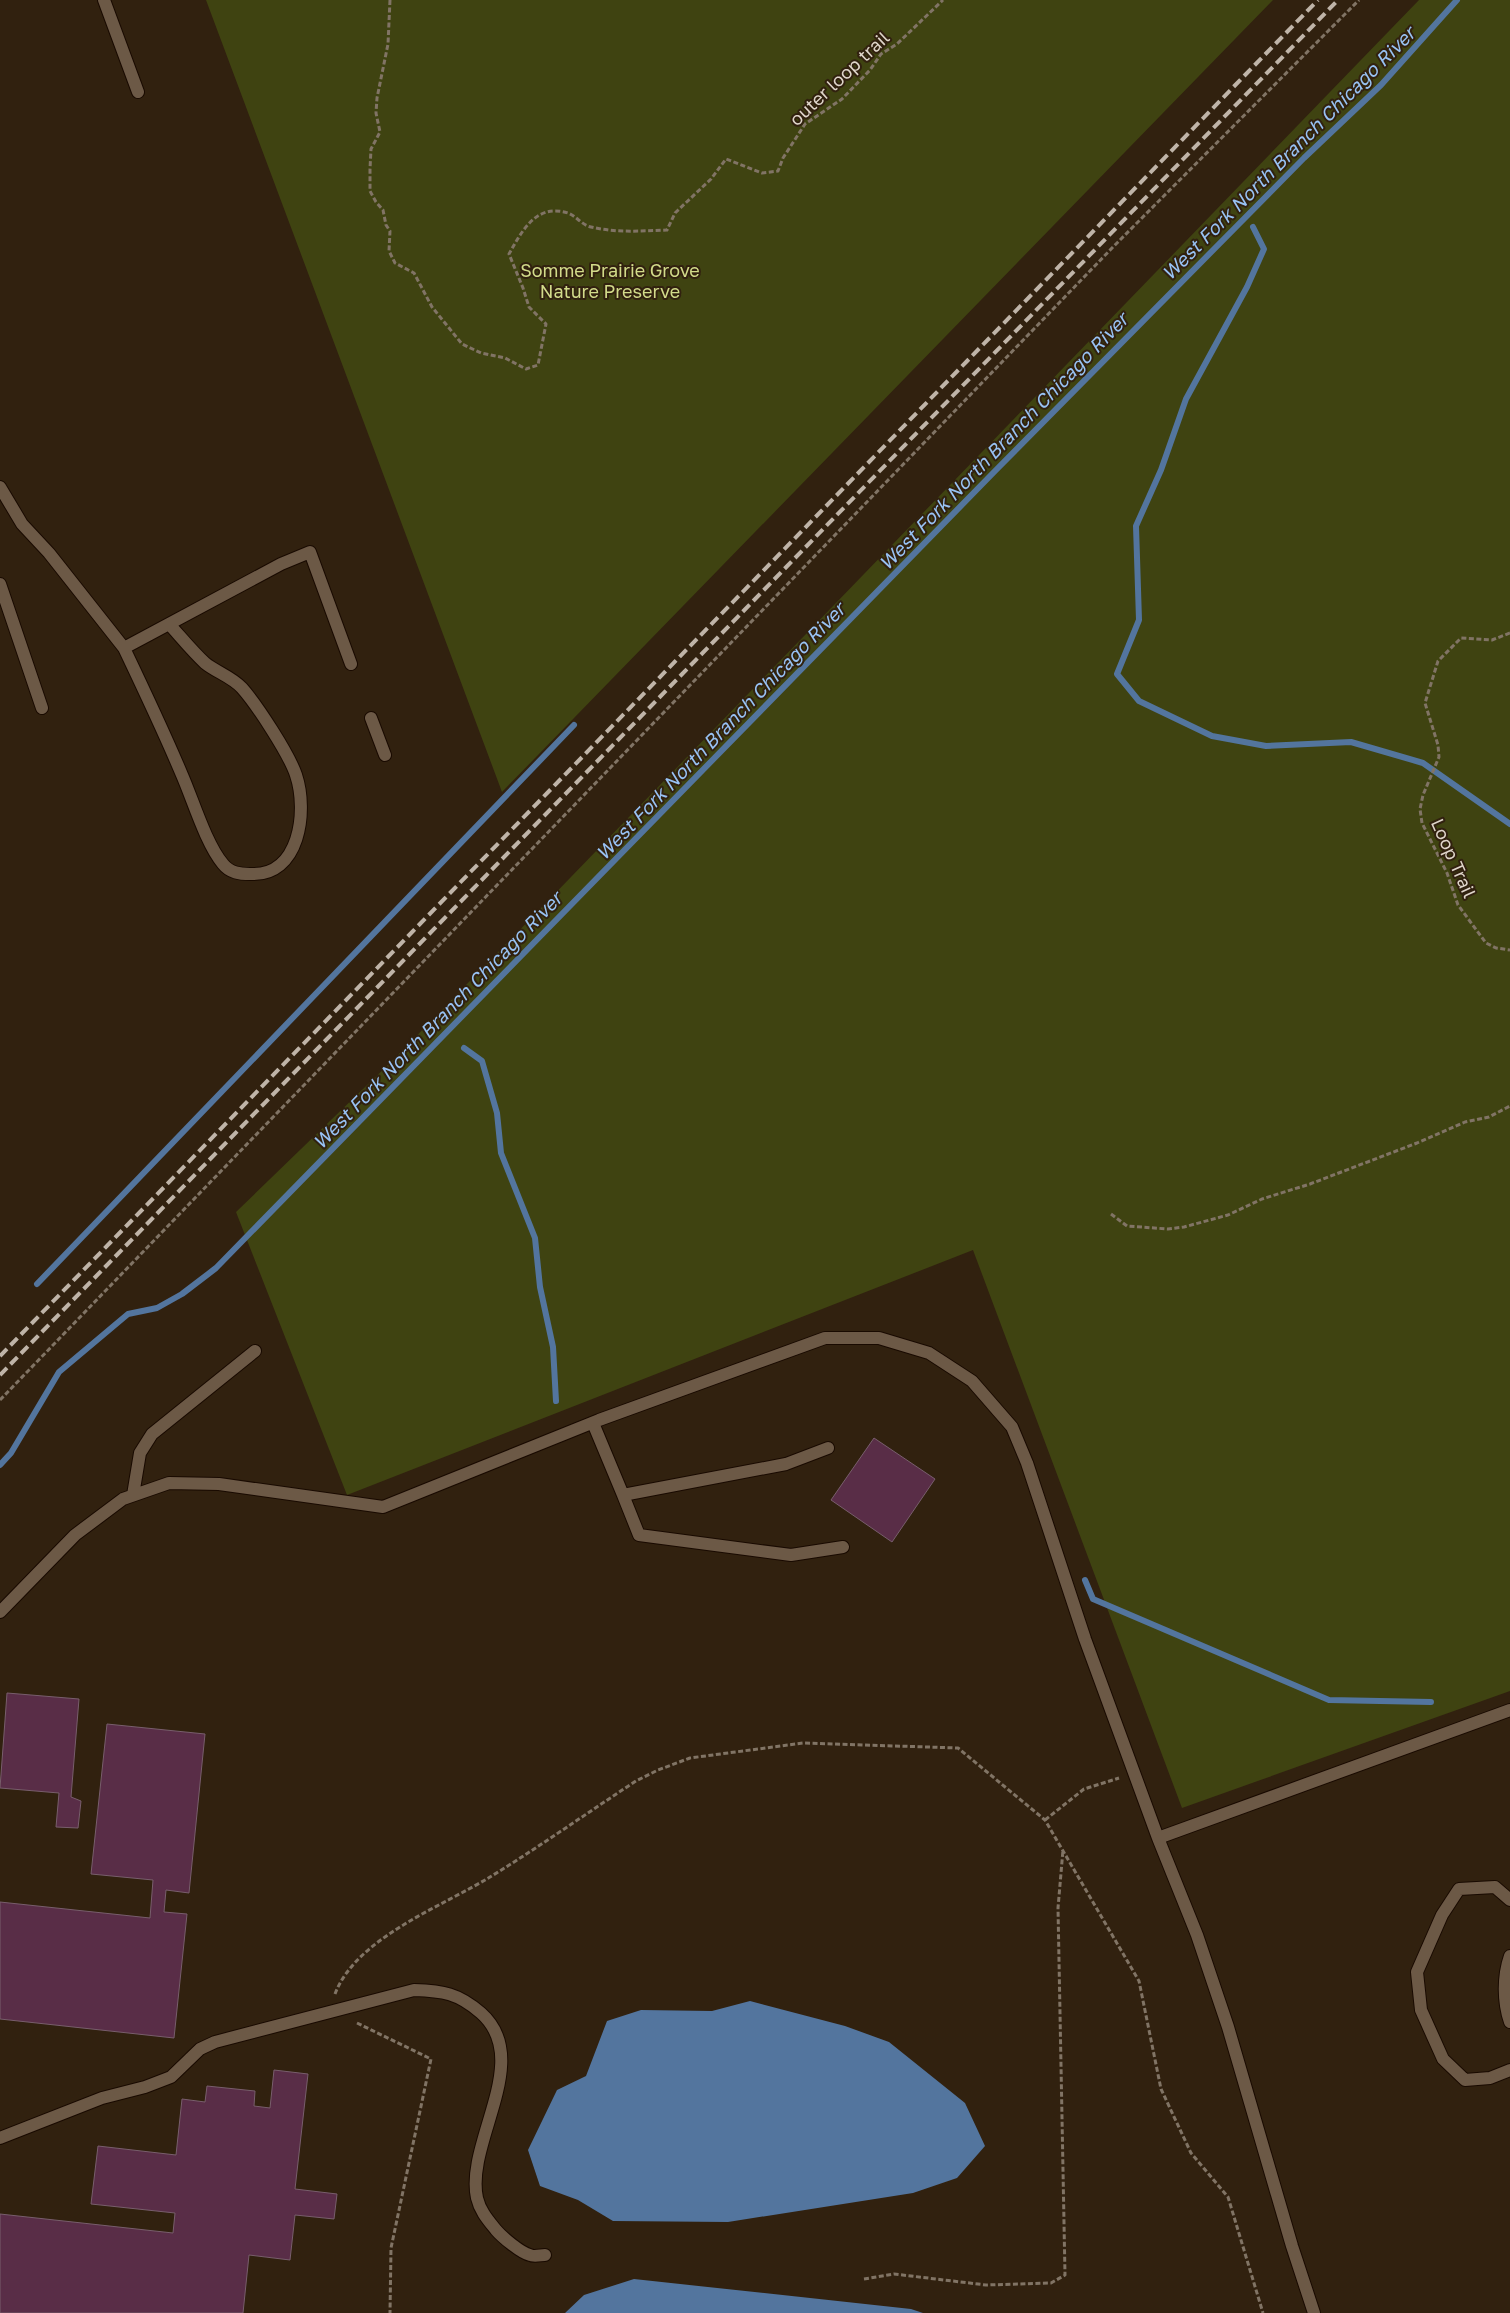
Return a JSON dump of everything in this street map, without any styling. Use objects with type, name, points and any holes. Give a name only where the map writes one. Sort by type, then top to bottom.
[{"type":"street","points":[[104,0],[138,92]]},
{"type":"street","points":[[0,487],[22,524],[48,553],[124,648],[175,758],[213,849],[224,865],[236,873],[257,875],[279,866],[289,856],[299,834],[301,800],[296,774],[280,745],[241,687],[205,662],[169,624]]},
{"type":"street","points":[[124,648],[282,564],[310,552],[351,664]]},
{"type":"street","points":[[0,584],[42,708]]},
{"type":"street","points":[[371,718],[385,756]]},
{"type":"street","points":[[0,1612],[75,1535],[123,1499],[169,1484],[219,1484],[383,1507],[594,1423],[825,1338],[879,1338],[929,1353],[972,1381],[1012,1427],[1027,1463],[1085,1639],[1136,1772],[1158,1838],[1197,1935],[1228,2027],[1292,2246],[1314,2313]]},
{"type":"street","points":[[133,1496],[140,1453],[152,1434],[256,1351]]},
{"type":"street","points":[[594,1423],[639,1535],[791,1555],[843,1548]]},
{"type":"street","points":[[622,1495],[786,1464],[828,1448]]},
{"type":"street","points":[[1158,1838],[1510,1710]]},
{"type":"street","points":[[1510,1900],[1495,1887],[1459,1889],[1442,1915],[1417,1972],[1421,2010],[1443,2059],[1465,2080],[1490,2078],[1510,2070]]},
{"type":"street","points":[[1510,1956],[1506,1967],[1506,2010],[1510,2022]]},
{"type":"street","points":[[0,2138],[102,2098],[145,2087],[171,2077],[200,2049],[215,2042],[414,1990],[444,1991],[467,2001],[491,2022],[500,2044],[501,2071],[476,2174],[476,2197],[480,2210],[501,2236],[529,2256],[545,2255]]},
{"type":"path","name":"outer loop trail","points":[[390,0],[388,44],[377,98],[376,113],[380,132],[371,149],[370,170],[370,191],[376,202],[384,210],[386,225],[390,232],[389,251],[395,263],[414,273],[432,307],[462,344],[481,353],[505,358],[526,369],[538,365],[546,324],[529,307],[509,254],[525,225],[543,212],[552,210],[569,213],[587,226],[616,232],[667,230],[675,213],[711,179],[726,159],[762,173],[778,171],[783,158],[805,124],[842,99],[870,70],[881,54],[897,44],[943,0]]},
{"type":"path","points":[[0,1400],[1114,246],[1359,0]]},
{"type":"path","name":"Loop Trail","points":[[1510,633],[1492,640],[1461,638],[1438,661],[1425,703],[1438,745],[1439,758],[1427,782],[1420,809],[1422,823],[1447,873],[1458,905],[1486,943],[1496,948],[1510,950]]},
{"type":"path","points":[[1111,1214],[1127,1226],[1168,1229],[1184,1227],[1228,1215],[1262,1199],[1310,1184],[1417,1143],[1465,1122],[1489,1117],[1510,1106]]},
{"type":"path","points":[[390,2313],[391,2248],[431,2059],[353,2022],[334,1997],[341,1978],[385,1935],[489,1878],[636,1781],[690,1758],[803,1742],[958,1748],[1045,1820],[1139,1981],[1161,2089],[1192,2153],[1228,2198],[1263,2313]]},
{"type":"path","points":[[1045,1820],[1084,1790],[1136,1772]]},
{"type":"path","points":[[864,2279],[894,2274],[986,2285],[1051,2283],[1065,2275],[1058,1908],[1063,1850]]},
{"type":"green space","name":"Somme Prairie Grove Nature Preserve","points":[[206,0],[1273,0],[502,792]]},
{"type":"green space","points":[[1419,0],[1510,0],[1510,1691],[1182,1808],[973,1250],[347,1495],[236,1212],[394,1059]]},
{"type":"water","points":[[750,2001],[845,2026],[889,2042],[965,2103],[985,2146],[957,2178],[913,2193],[728,2222],[613,2221],[578,2200],[540,2186],[528,2150],[557,2090],[586,2076],[607,2021],[641,2010],[712,2011]]},
{"type":"water","points":[[634,2279],[911,2309],[923,2313],[565,2313],[584,2295]]},
{"type":"building","points":[[874,1438],[935,1479],[892,1542],[831,1500]]},
{"type":"building","points":[[7,1693],[79,1699],[71,1797],[81,1801],[78,1828],[56,1827],[59,1793],[0,1788]]},
{"type":"building","points":[[107,1724],[205,1734],[189,1893],[166,1890],[164,1912],[187,1914],[174,2038],[0,2019],[0,1902],[150,1918],[153,1880],[91,1874]]},
{"type":"building","points":[[274,2070],[308,2074],[295,2189],[337,2194],[334,2219],[295,2215],[290,2260],[249,2255],[243,2313],[0,2313],[0,2214],[173,2233],[175,2213],[91,2204],[98,2146],[176,2155],[182,2099],[205,2102],[207,2086],[255,2091],[254,2106],[270,2108]]},
{"type":"waterway","name":"West Fork North Branch Chicago River","points":[[0,1465],[11,1453],[59,1372],[128,1314],[157,1308],[182,1294],[216,1268],[995,471],[1304,158],[1381,85],[1457,0]]},
{"type":"waterway","points":[[1253,227],[1264,249],[1247,287],[1186,399],[1161,470],[1136,526],[1139,620],[1117,674],[1139,701],[1212,736],[1266,746],[1351,742],[1423,763],[1510,824]]},
{"type":"waterway","points":[[37,1284],[574,725]]},
{"type":"waterway","points":[[464,1048],[482,1061],[497,1113],[501,1153],[535,1238],[540,1287],[553,1347],[556,1401]]},
{"type":"waterway","points":[[1085,1580],[1093,1599],[1329,1700],[1431,1702]]},
{"type":"railway","points":[[0,1356],[1318,0]]},
{"type":"railway","points":[[0,1375],[1338,0]]}]
